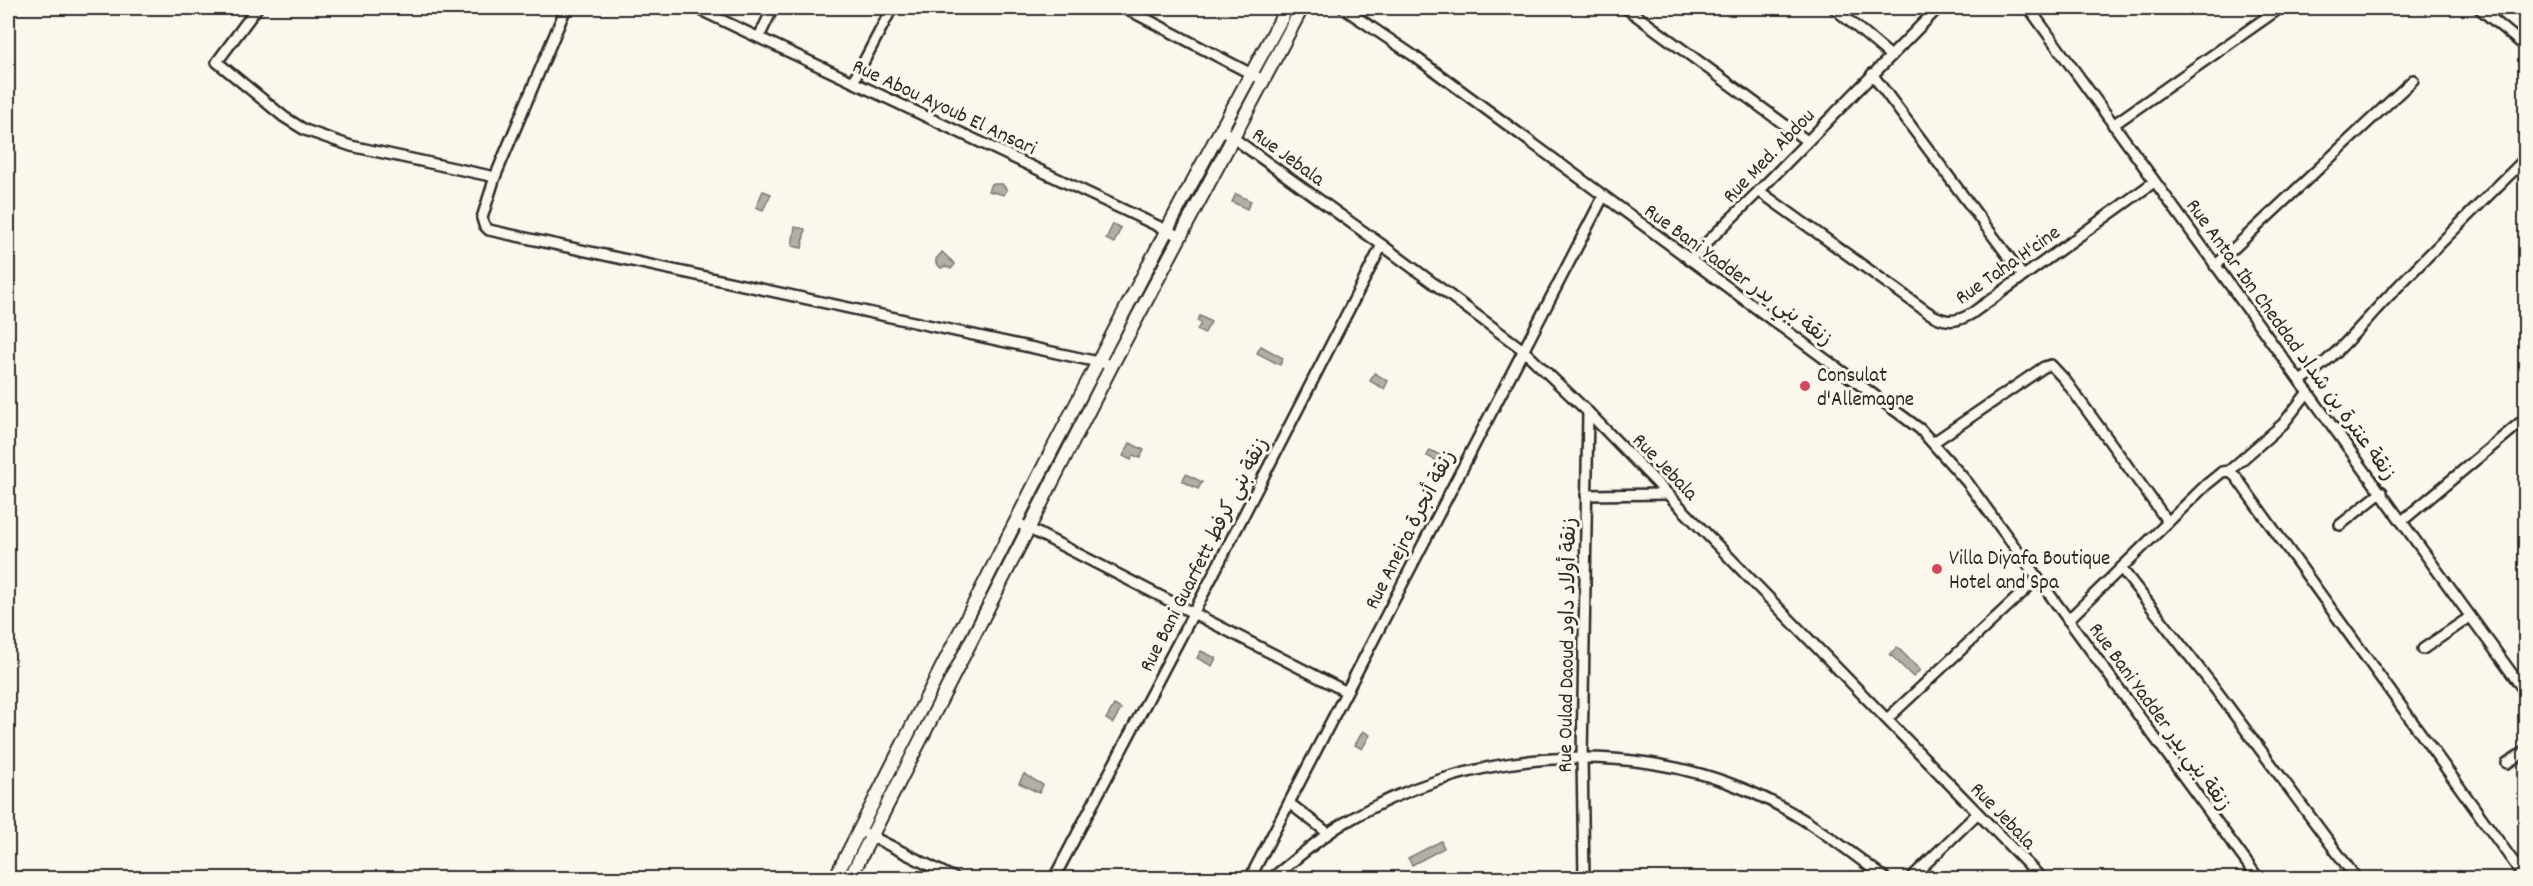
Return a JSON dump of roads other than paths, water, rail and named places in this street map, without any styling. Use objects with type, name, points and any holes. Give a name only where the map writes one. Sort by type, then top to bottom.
[{"type":"street","points":[[257,8],[217,62],[284,117],[305,130],[351,146],[495,177]]},
{"type":"street","points":[[566,8],[495,177],[482,218],[489,231],[1112,365]]},
{"type":"street","name":"Rue Abou Ayoub El Ansari","points":[[696,8],[1179,236]]},
{"type":"street","points":[[759,37],[773,8]]},
{"type":"street","points":[[853,82],[892,8]]},
{"type":"street","points":[[1125,8],[1263,80]]},
{"type":"street","points":[[835,879],[1099,361],[1287,8]]},
{"type":"street","points":[[850,879],[1112,365],[1302,8]]},
{"type":"street","name":"Rue Bani Yadder زنقة بني يدر","points":[[1343,8],[1414,56],[1603,197],[1901,413],[1934,442],[1967,482],[2258,879]]},
{"type":"street","points":[[1626,8],[1807,141]]},
{"type":"street","points":[[1834,8],[1891,56]]},
{"type":"street","name":"Rue Med. Abdou","points":[[1689,260],[1938,8]]},
{"type":"street","name":"Rue Antar Ibn Cheddad زنقة عنترة بن شداد","points":[[2029,8],[2526,693]]},
{"type":"street","points":[[2113,125],[2280,8]]},
{"type":"street","points":[[2479,8],[2526,47]]},
{"type":"street","points":[[1872,74],[2023,276]]},
{"type":"street","points":[[2215,266],[2413,80]]},
{"type":"street","name":"Rue Jebala","points":[[1221,129],[1382,244],[1522,349],[1588,412],[2041,879]]},
{"type":"street","points":[[2300,381],[2324,364],[2351,338],[2382,303],[2526,158]]},
{"type":"street","name":"Rue Taha H'cine","points":[[1759,191],[1926,311],[1942,320],[1954,321],[1966,317],[2154,182]]},
{"type":"street","name":"Rue Anejra زنقة أنجرة","points":[[1250,879],[1522,349],[1603,197]]},
{"type":"street","name":"Rue Bani Guarfett زنقة بني كرفط","points":[[1054,879],[1194,612],[1382,244]]},
{"type":"street","points":[[1934,442],[2045,366],[2052,365],[2168,522]]},
{"type":"street","points":[[2068,620],[2213,479],[2222,472],[2229,471],[2283,424],[2308,392]]},
{"type":"street","name":"Rue Oulad Daoud زنقة أولاد داود","points":[[1584,879],[1582,757],[1588,412]]},
{"type":"street","points":[[2402,521],[2525,418]]},
{"type":"street","points":[[2229,471],[2236,477],[2525,879]]},
{"type":"street","points":[[2340,525],[2382,492]]},
{"type":"street","points":[[1586,495],[1668,494]]},
{"type":"street","points":[[1016,522],[1345,691]]},
{"type":"street","points":[[2121,568],[2216,690],[2356,879]]},
{"type":"street","points":[[1887,719],[2037,579]]},
{"type":"street","points":[[2423,649],[2470,617]]},
{"type":"street","points":[[2507,763],[2526,751]]},
{"type":"street","points":[[1272,879],[1328,833],[1362,813],[1398,797],[1465,772],[1511,764],[1582,757],[1634,760],[1708,777],[1751,792],[1806,822],[1885,879]]},
{"type":"street","points":[[1288,802],[1328,833]]},
{"type":"street","points":[[1911,879],[1977,814]]},
{"type":"street","points":[[859,830],[954,879]]},
{"type":"place","name":"Consulat d'Allemagne","points":[[1805,386]]},
{"type":"place","name":"Villa Diyafa Boutique Hotel and Spa","points":[[1937,569]]}]
